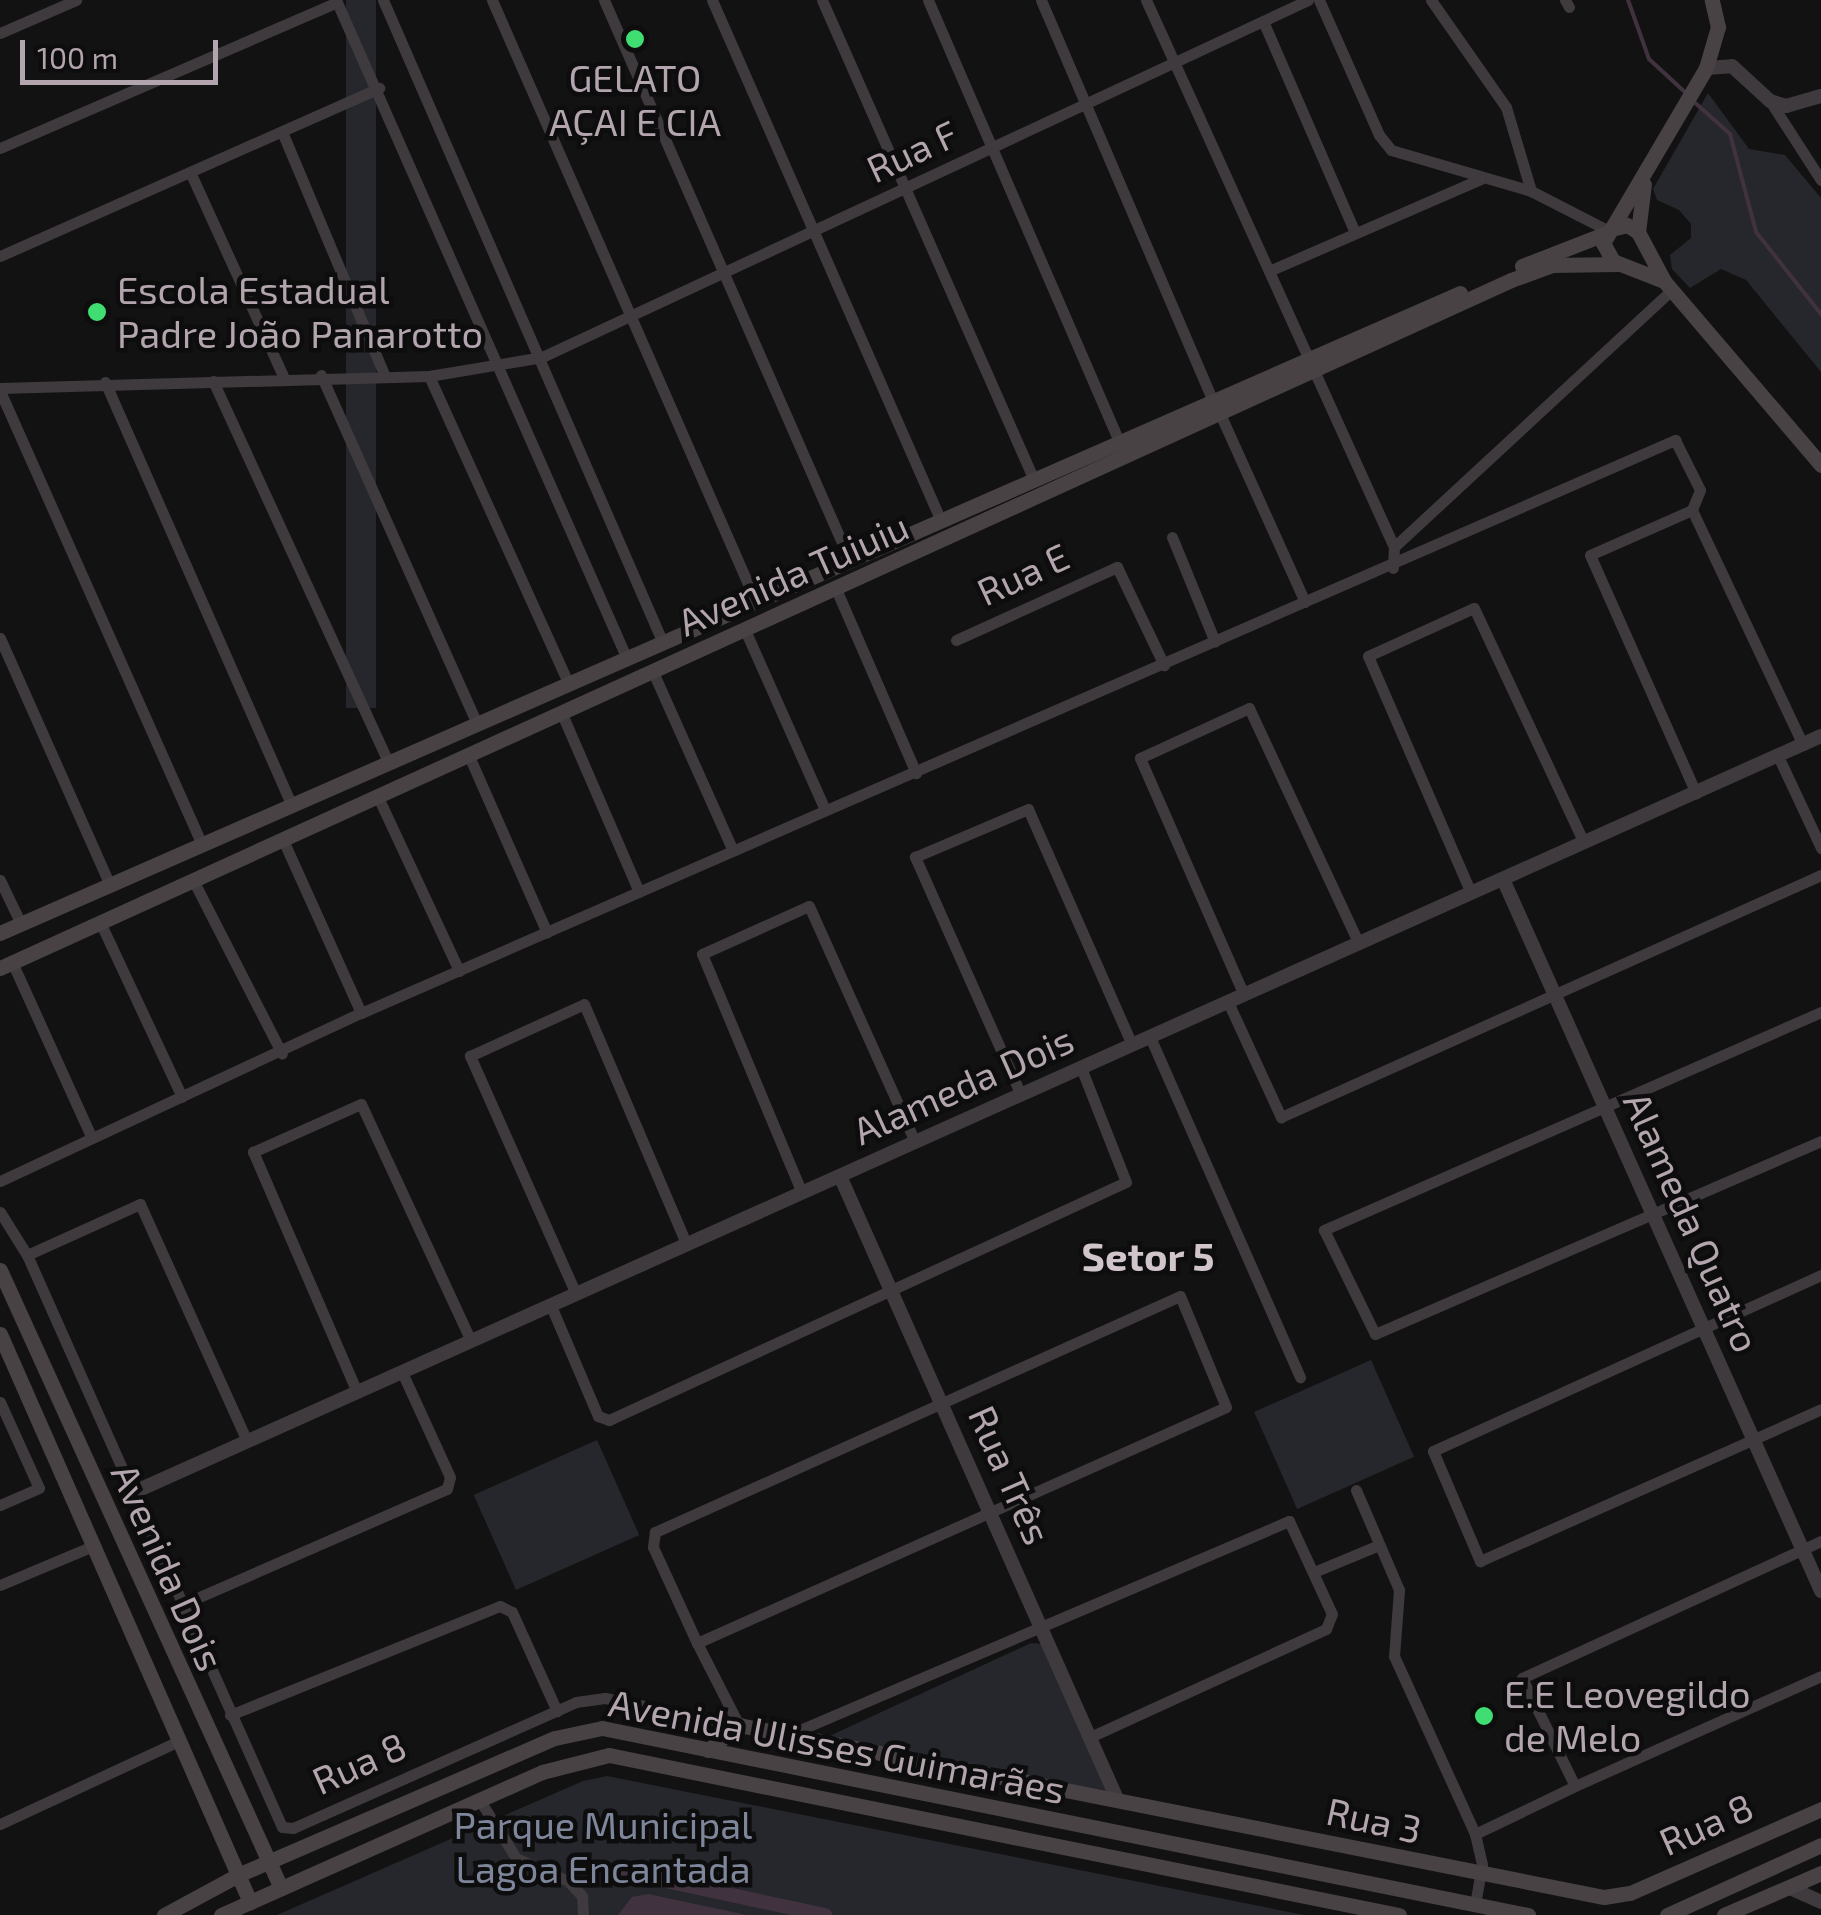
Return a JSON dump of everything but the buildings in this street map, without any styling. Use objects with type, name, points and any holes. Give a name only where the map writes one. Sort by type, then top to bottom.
[{"type":"main road","points":[[1668,286],[1619,264],[1604,248],[1609,231],[1704,74],[1718,28],[1712,0]]},
{"type":"main road","points":[[1619,264],[1638,258],[1645,175]]},
{"type":"main road","points":[[1609,231],[1627,226],[1640,237],[1668,286],[1821,466]]},
{"type":"main road","name":"Avenida Tuiuiu","points":[[6,965],[1126,459],[1217,409],[1609,231]]},
{"type":"main road","name":"Avenida Tuiuiu","points":[[1313,366],[1552,265],[1619,264]]},
{"type":"main road","name":"Avenida Tuiuiu","points":[[0,934],[1120,442],[1217,409]]},
{"type":"main road","points":[[875,550],[883,569]]},
{"type":"main road","points":[[415,751],[425,776]]},
{"type":"main road","name":"Avenida Dois","points":[[0,1270],[189,1694],[281,1888]]},
{"type":"main road","name":"Avenida Dois","points":[[0,1334],[250,1902]]},
{"type":"main road","points":[[708,1750],[739,1725]]},
{"type":"main road","name":"Rua 8","points":[[739,1725],[1118,1801]]},
{"type":"main road","name":"Avenida Ulisses Guimarães","points":[[164,1915],[238,1874],[581,1731],[630,1731],[1474,1910],[1528,1915]]},
{"type":"main road","name":"Avenida Ulisses Guimarães","points":[[221,1915],[578,1758],[609,1755],[1400,1915]]},
{"type":"main road","name":"Rua 3","points":[[1118,1801],[1482,1875],[1617,1898]]},
{"type":"main road","name":"Rua 8","points":[[1617,1898],[1821,1809]]},
{"type":"main road","points":[[1666,1915],[1821,1845]]},
{"type":"main road","points":[[1724,1915],[1821,1873]]},
{"type":"street","points":[[0,33],[76,0]]},
{"type":"street","points":[[384,0],[542,357],[662,643]]},
{"type":"street","points":[[492,0],[756,602]]},
{"type":"street","points":[[604,0],[850,561]]},
{"type":"street","points":[[712,0],[808,232],[940,521]]},
{"type":"street","points":[[822,0],[901,190],[1034,480]]},
{"type":"street","points":[[928,0],[1126,459]]},
{"type":"street","points":[[1041,0],[1083,105],[1305,602]]},
{"type":"street","points":[[1146,0],[1394,547],[1393,568]]},
{"type":"street","name":"Rua F","points":[[0,389],[320,375],[429,376],[495,368],[542,357],[1308,0]]},
{"type":"street","points":[[1319,0],[1379,135],[1392,150],[1531,190],[1609,231]]},
{"type":"street","points":[[1431,0],[1506,107],[1531,190]]},
{"type":"street","points":[[0,148],[336,1],[379,88],[495,368],[626,659]]},
{"type":"street","points":[[1263,21],[1355,232]]},
{"type":"street","points":[[1704,74],[1738,70],[1770,101],[1821,180]]},
{"type":"street","points":[[0,256],[284,134],[379,88]]},
{"type":"street","points":[[1770,101],[1801,106],[1821,96]]},
{"type":"street","points":[[284,134],[384,374]]},
{"type":"street","points":[[191,174],[284,378]]},
{"type":"street","points":[[1269,271],[1483,178]]},
{"type":"street","points":[[1394,547],[1668,286]]},
{"type":"street","points":[[320,375],[476,724]]},
{"type":"street","points":[[429,376],[569,684]]},
{"type":"street","points":[[213,381],[389,763]]},
{"type":"street","points":[[106,382],[292,806]]},
{"type":"street","points":[[0,389],[202,845]]},
{"type":"street","points":[[0,1181],[91,1136],[282,1054],[361,1013],[732,849],[916,773],[1305,602],[1393,568],[1675,440],[1700,490],[1692,510],[1590,555],[1696,793]]},
{"type":"street","points":[[1692,510],[1803,744]]},
{"type":"street","points":[[1172,537],[1214,642]]},
{"type":"street","name":"Rua E","points":[[956,640],[1117,567],[1164,666]]},
{"type":"street","points":[[836,589],[916,773]]},
{"type":"street","points":[[1471,893],[1368,656],[1474,608],[1584,843]]},
{"type":"street","points":[[745,630],[824,810]]},
{"type":"street","points":[[0,638],[110,885]]},
{"type":"street","points":[[653,672],[732,849]]},
{"type":"street","points":[[1244,995],[1140,758],[1250,708],[1359,944]]},
{"type":"street","points":[[562,714],[640,892]]},
{"type":"street","name":"Alameda Dois","points":[[132,1493],[1821,736]]},
{"type":"street","points":[[469,756],[547,933]]},
{"type":"street","points":[[1778,756],[1821,848]]},
{"type":"street","points":[[378,797],[459,972]]},
{"type":"street","points":[[1021,1095],[915,857],[1028,809],[1132,1045]]},
{"type":"street","points":[[283,840],[361,1013]]},
{"type":"street","points":[[1228,1002],[1281,1117],[1821,875]]},
{"type":"street","name":"Alameda Quatro","points":[[1503,878],[1821,1591]]},
{"type":"street","points":[[0,880],[21,924]]},
{"type":"street","points":[[193,880],[282,1054]]},
{"type":"street","points":[[802,1193],[702,954],[737,938],[809,906],[915,1142]]},
{"type":"street","points":[[100,922],[182,1097]]},
{"type":"street","points":[[6,965],[91,1136]]},
{"type":"street","points":[[576,1294],[470,1056],[584,1004],[686,1245]]},
{"type":"street","points":[[1821,1012],[1324,1230],[1375,1334],[1821,1141]]},
{"type":"street","points":[[1150,1037],[1300,1377]]},
{"type":"street","points":[[551,1306],[598,1416],[606,1420],[1126,1182],[1081,1068]]},
{"type":"street","points":[[357,1392],[252,1152],[361,1104],[470,1341]]},
{"type":"street","name":"Rua Três","points":[[840,1176],[988,1512],[1042,1622],[1118,1801]]},
{"type":"street","points":[[26,1255],[140,1204],[247,1442]]},
{"type":"street","name":"Rua 8","points":[[0,1212],[26,1255],[280,1825],[292,1828],[556,1712],[605,1698],[739,1725]]},
{"type":"street","points":[[1821,1275],[1433,1451],[1480,1562],[1821,1409]]},
{"type":"street","points":[[697,1643],[1226,1407],[1180,1296],[941,1400],[653,1536],[697,1643],[739,1725]]},
{"type":"street","points":[[181,1604],[448,1489],[450,1478],[402,1372]]},
{"type":"street","points":[[0,1402],[39,1488],[0,1505]]},
{"type":"street","points":[[1356,1490],[1401,1600],[1394,1656],[1475,1834],[1482,1875],[1474,1910]]},
{"type":"street","points":[[788,1735],[1282,1518],[1293,1526],[1332,1614],[1326,1628],[1090,1737]]},
{"type":"street","points":[[125,1552],[152,1541]]},
{"type":"street","points":[[1575,1786],[1522,1678],[1821,1541]]},
{"type":"street","points":[[1314,1572],[1380,1545]]},
{"type":"street","points":[[0,1585],[93,1546]]},
{"type":"street","points":[[230,1715],[500,1606],[512,1612],[556,1712]]},
{"type":"street","points":[[1475,1834],[1821,1676]]},
{"type":"street","points":[[189,1694],[215,1682]]},
{"type":"street","points":[[0,1824],[179,1741]]},
{"type":"street","points":[[236,1794],[260,1780]]},
{"type":"street","points":[[479,1800],[516,1858],[568,1881],[582,1896],[583,1915]]},
{"type":"street","points":[[1790,1888],[1821,1902]]},
{"type":"green space","points":[[346,0],[376,0],[376,708],[346,708]]},
{"type":"green space","points":[[1708,93],[1749,149],[1785,155],[1821,198],[1821,372],[1746,280],[1721,269],[1690,288],[1672,269],[1670,255],[1691,238],[1691,224],[1679,210],[1657,200],[1653,189]]},
{"type":"green space","points":[[1371,1360],[1414,1457],[1297,1509],[1254,1412]]},
{"type":"green space","points":[[597,1440],[639,1535],[516,1590],[474,1495]]},
{"type":"green space","points":[[1031,1643],[1043,1644],[1108,1791],[825,1738]]},
{"type":"green space","name":"Parque Municipal Lagoa Encantada","points":[[607,1776],[1304,1915],[277,1915],[583,1781]]},
{"type":"shaded area","points":[[648,1894],[747,1915],[618,1915],[632,1897]]},
{"type":"waterway","points":[[1628,0],[1649,59],[1687,94]]},
{"type":"waterway","points":[[1693,101],[1730,134],[1756,232],[1821,314]]},
{"type":"waterway","points":[[624,1872],[825,1915]]},
{"type":"place","name":"GELATO AÇAI E CIA","points":[[635,39]]},
{"type":"place","name":"Escola Estadual Padre João Panarotto","points":[[97,312]]},
{"type":"place","name":"E.E Leovegildo de Melo","points":[[1484,1716]]},
{"type":"district","name":"Setor 5","points":[[1148,1255]]}]
